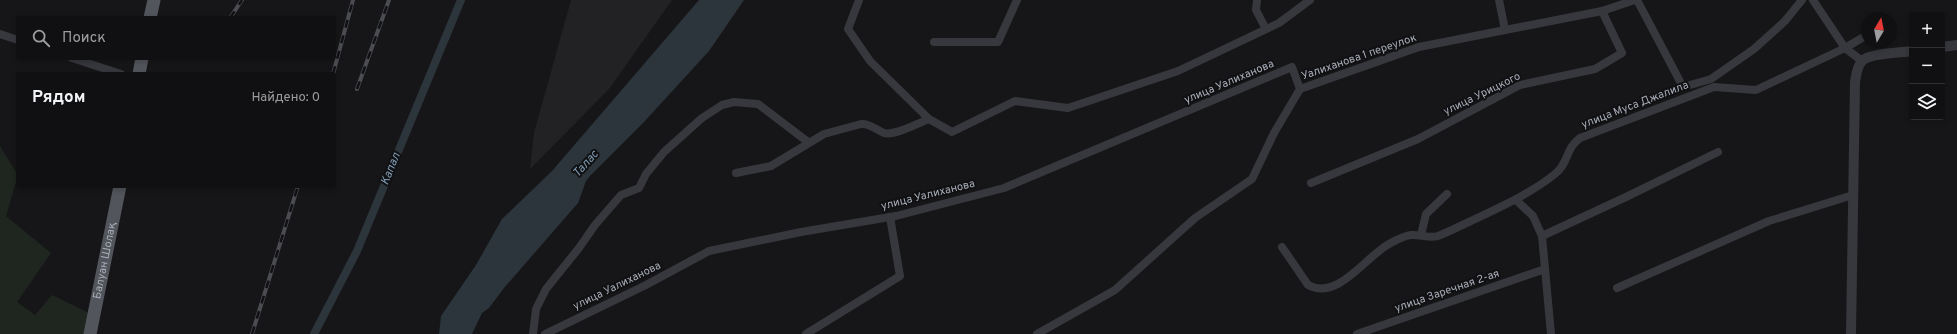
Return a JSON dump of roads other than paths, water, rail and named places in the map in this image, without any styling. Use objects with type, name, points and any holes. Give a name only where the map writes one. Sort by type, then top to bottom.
[{"type":"main road","points":[[150,16],[154,0]]},
{"type":"main road","points":[[139,72],[142,60]]},
{"type":"main road","name":"Балуан Шолақ","points":[[90,334],[120,188]]},
{"type":"street","points":[[859,0],[848,29],[870,61],[929,119],[952,132],[1014,102],[1068,108],[1178,71],[1279,23],[1310,0]]},
{"type":"street","points":[[934,42],[998,42],[1017,0]]},
{"type":"street","points":[[1257,0],[1256,10],[1266,29]]},
{"type":"street","points":[[1499,0],[1505,30],[1602,11],[1636,0],[1683,87],[1711,79],[1754,49],[1786,22],[1802,0]]},
{"type":"street","points":[[1813,0],[1844,48],[1862,61]]},
{"type":"street","name":"улица Урицкого","points":[[1311,183],[1418,139],[1520,85],[1595,68],[1622,52],[1602,11]]},
{"type":"street","name":"Уалиханова 1 переулок","points":[[1037,334],[1115,290],[1195,218],[1252,179],[1274,133],[1300,89],[1419,47],[1505,30]]},
{"type":"street","points":[[0,34],[16,39]]},
{"type":"street","name":"улица Муса Джалила","points":[[1282,247],[1308,286],[1320,290],[1326,289],[1351,277],[1380,249],[1400,238],[1411,234],[1437,237],[1516,200],[1564,166],[1567,152],[1572,143],[1580,138],[1714,87],[1756,90],[1861,38]]},
{"type":"street","points":[[1945,47],[1957,45]]},
{"type":"street","points":[[1851,334],[1855,82],[1857,71],[1862,61],[1872,56],[1909,51]]},
{"type":"street","points":[[78,60],[115,72]]},
{"type":"street","name":"улица Уалиханова","points":[[545,334],[646,286],[709,251],[801,232],[890,217],[1004,188],[1292,67],[1300,89]]},
{"type":"street","points":[[533,334],[536,309],[546,290],[595,225],[622,195],[639,188],[646,174],[664,152],[702,118],[722,105],[734,102],[758,104],[808,142]]},
{"type":"street","points":[[736,174],[771,166],[808,142],[824,134],[861,124],[866,124],[884,132],[894,133],[929,119]]},
{"type":"street","points":[[1542,236],[1626,198],[1718,152]]},
{"type":"street","points":[[1421,235],[1426,214],[1447,194]]},
{"type":"street","points":[[1617,288],[1769,221],[1853,195]]},
{"type":"street","points":[[1516,200],[1533,216],[1542,236],[1551,334]]},
{"type":"street","points":[[806,334],[900,276],[890,217]]},
{"type":"street","name":"улица Заречная 2-ая","points":[[1357,334],[1545,269]]},
{"type":"water","name":"Талас","points":[[699,0],[744,0],[709,51],[644,122],[590,176],[586,181],[578,203],[504,288],[489,308],[482,313],[472,334],[439,334],[441,316],[476,265],[502,219],[552,171]]},
{"type":"waterway","name":"Капал","points":[[314,334],[357,251],[461,0]]},
{"type":"railway","points":[[231,16],[242,0]]},
{"type":"railway","points":[[334,72],[353,0]]},
{"type":"railway","points":[[357,89],[389,0]]},
{"type":"railway","points":[[252,334],[297,188]]}]
